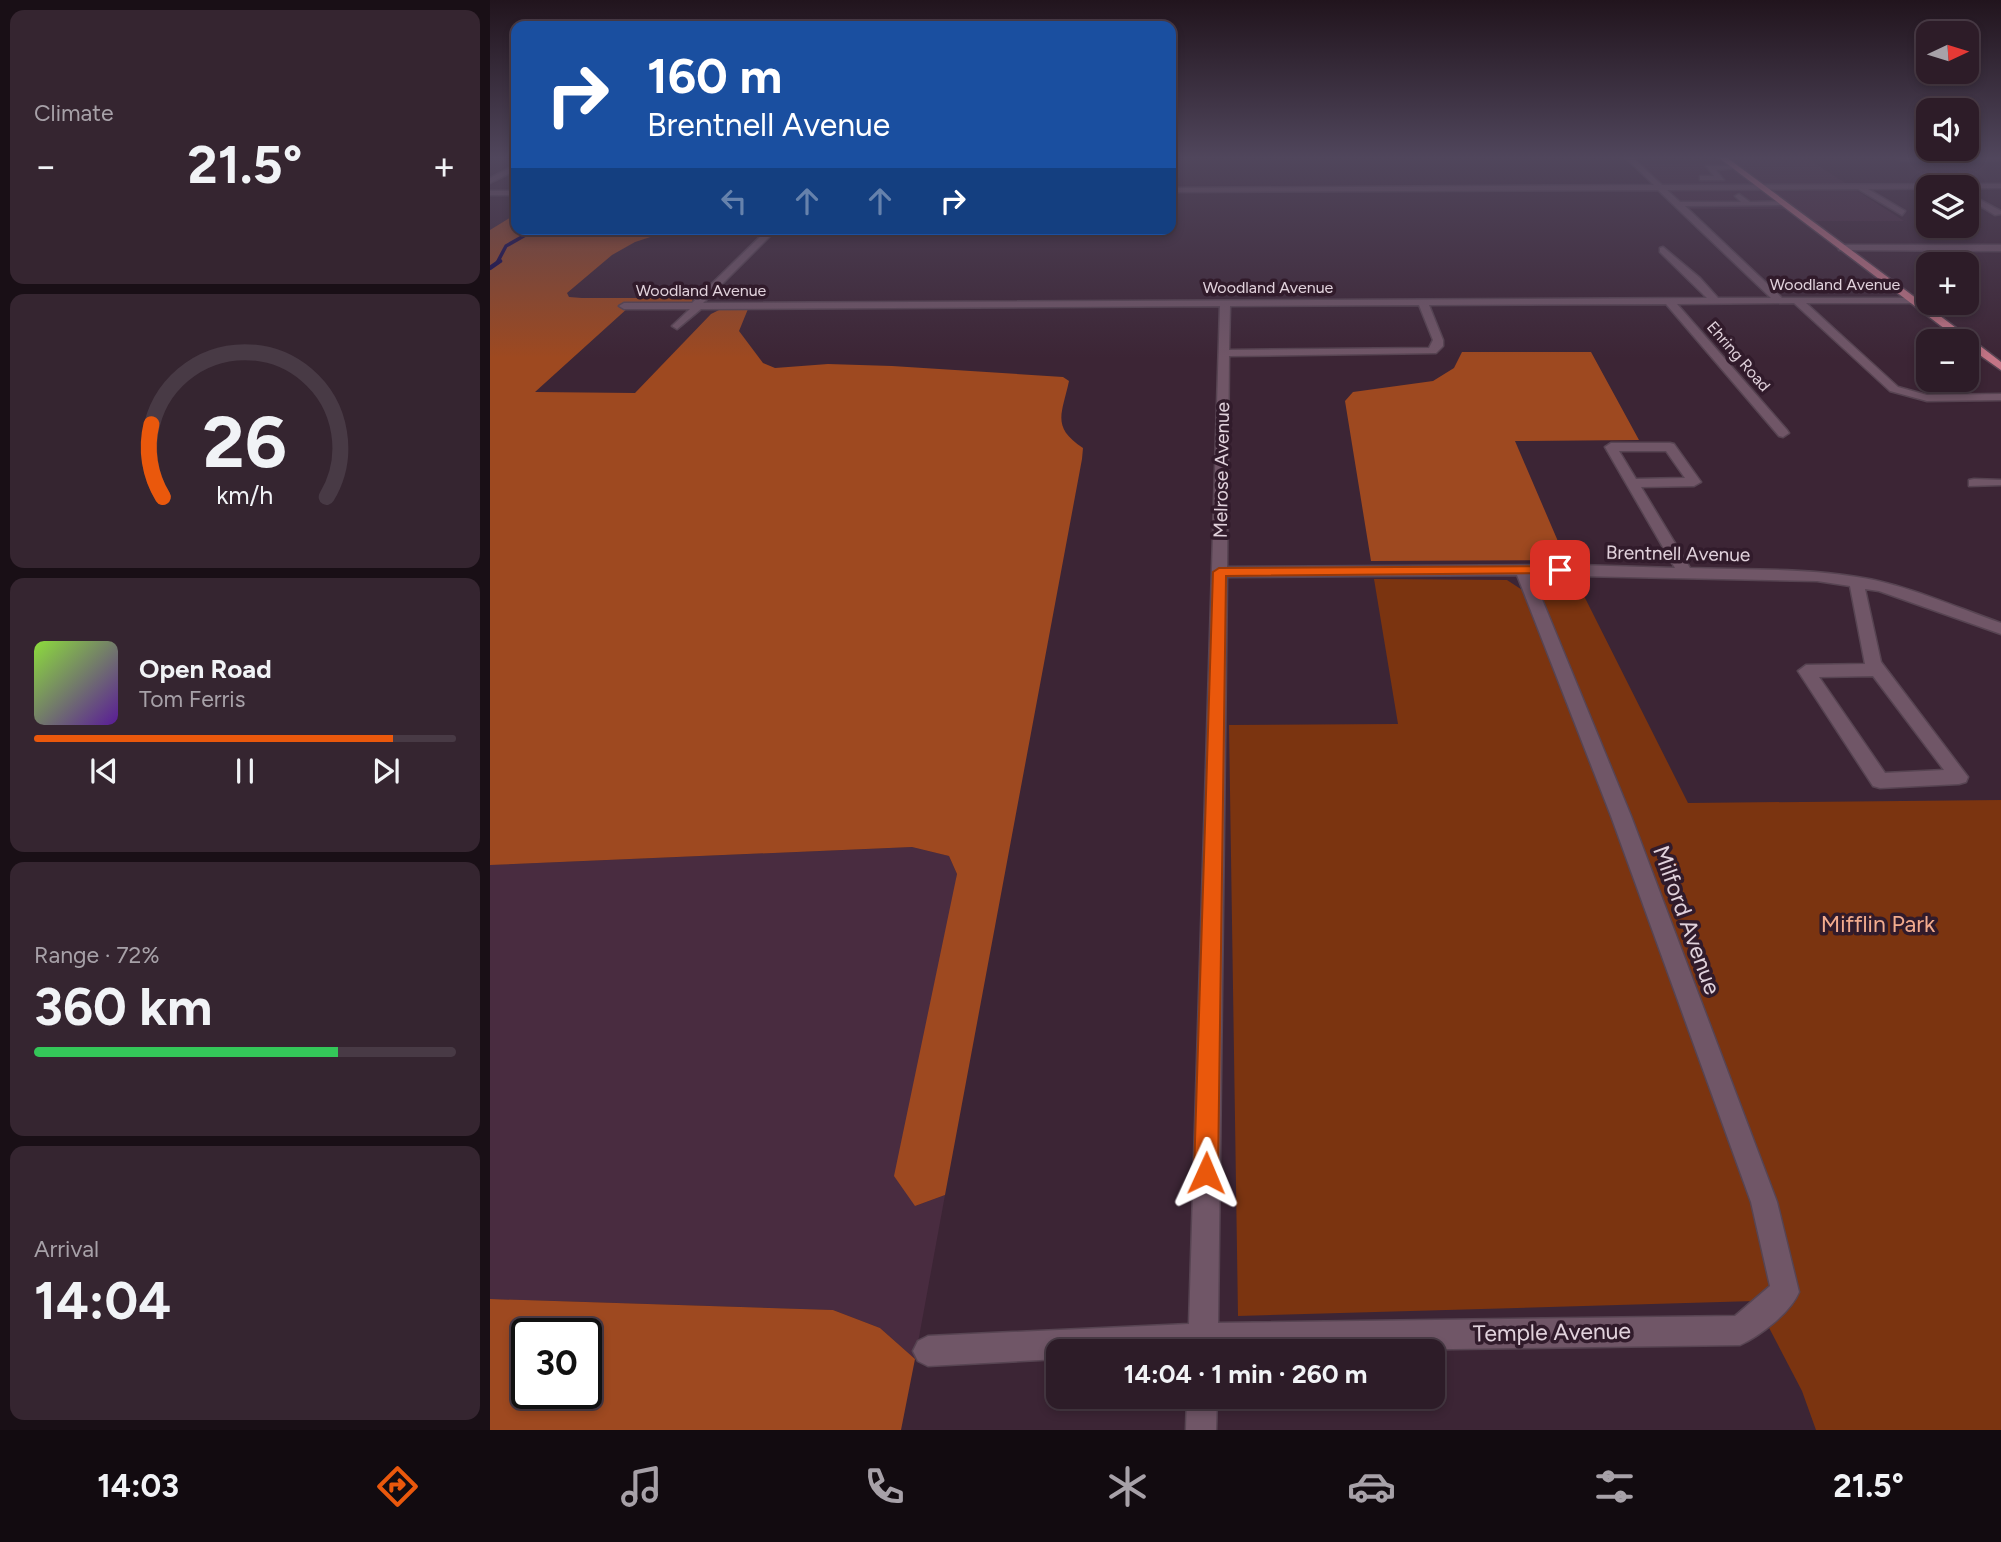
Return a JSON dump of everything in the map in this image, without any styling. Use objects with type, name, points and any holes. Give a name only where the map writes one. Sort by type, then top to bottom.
[{"type":"main road","points":[[1809,224],[1951,329]]},
{"type":"main road","points":[[1979,350],[2001,367]]},
{"type":"street","points":[[1699,224],[1779,300]]},
{"type":"street","points":[[677,326],[767,235]]},
{"type":"street","name":"Woodland Avenue","points":[[1842,248],[2001,248]]},
{"type":"street","points":[[1989,248],[2001,255]]},
{"type":"street","points":[[1663,250],[1697,280],[1715,301]]},
{"type":"street","points":[[1796,300],[1894,389],[1927,398],[2001,397]]},
{"type":"street","name":"Woodland Avenue","points":[[624,306],[1911,300]]},
{"type":"street","name":"Ehring Road","points":[[1669,301],[1783,433]]},
{"type":"street","points":[[1224,353],[1432,351],[1438,346],[1438,340],[1423,302]]},
{"type":"street","name":"Melrose Avenue","points":[[1203,1339],[1225,303]]},
{"type":"street","points":[[1632,483],[1694,482],[1670,447],[1611,447],[1632,483],[1685,572]]},
{"type":"street","points":[[1974,483],[1999,484]]},
{"type":"street","name":"Milford Avenue","points":[[1522,571],[1621,816],[1764,1202],[1785,1292]]},
{"type":"street","name":"Brentnell Avenue","points":[[1219,572],[1685,572],[1817,576],[1856,581],[1942,606],[2001,629]]},
{"type":"street","points":[[1856,581],[1873,663],[1959,777],[1880,781],[1806,671],[1878,670]]},
{"type":"street","name":"Temple Avenue","points":[[1382,1339],[1740,1329],[1785,1292]]},
{"type":"street","name":"Temple Avenue","points":[[928,1351],[1046,1348]]},
{"type":"street","points":[[1201,1430],[1202,1409]]},
{"type":"shaded area","points":[[500,224],[511,224],[511,235],[657,235],[635,242],[612,255],[567,293],[569,297],[693,298],[692,302],[629,307],[535,392],[635,393],[711,314],[721,309],[748,309],[739,331],[763,363],[775,368],[828,364],[892,366],[1063,377],[1069,381],[1061,419],[1066,433],[1083,448],[1082,459],[945,1195],[915,1206],[894,1176],[957,874],[949,856],[912,847],[490,865],[490,230]]},
{"type":"shaded area","points":[[1462,352],[1591,352],[1639,440],[1515,441],[1566,560],[1371,561],[1345,401],[1353,392],[1433,381],[1454,368]]},
{"type":"shaded area","points":[[912,847],[949,856],[957,874],[915,1206],[945,1195],[915,1359],[880,1328],[833,1310],[490,1299],[490,865]]},
{"type":"shaded area","points":[[490,1299],[833,1310],[880,1328],[915,1359],[901,1430],[490,1430]]},
{"type":"green space","name":"Mifflin Park","points":[[1374,579],[1507,580],[1533,597],[1548,597],[1555,583],[1577,582],[1688,803],[2001,800],[2001,1430],[1816,1430],[1802,1391],[1755,1301],[1238,1316],[1229,725],[1398,724]]},
{"type":"waterway","points":[[497,263],[506,246],[525,235]]},
{"type":"waterway","points":[[490,268],[500,261]]},
{"type":"route","points":[[1206,1173],[1219,572],[1560,570]]}]
